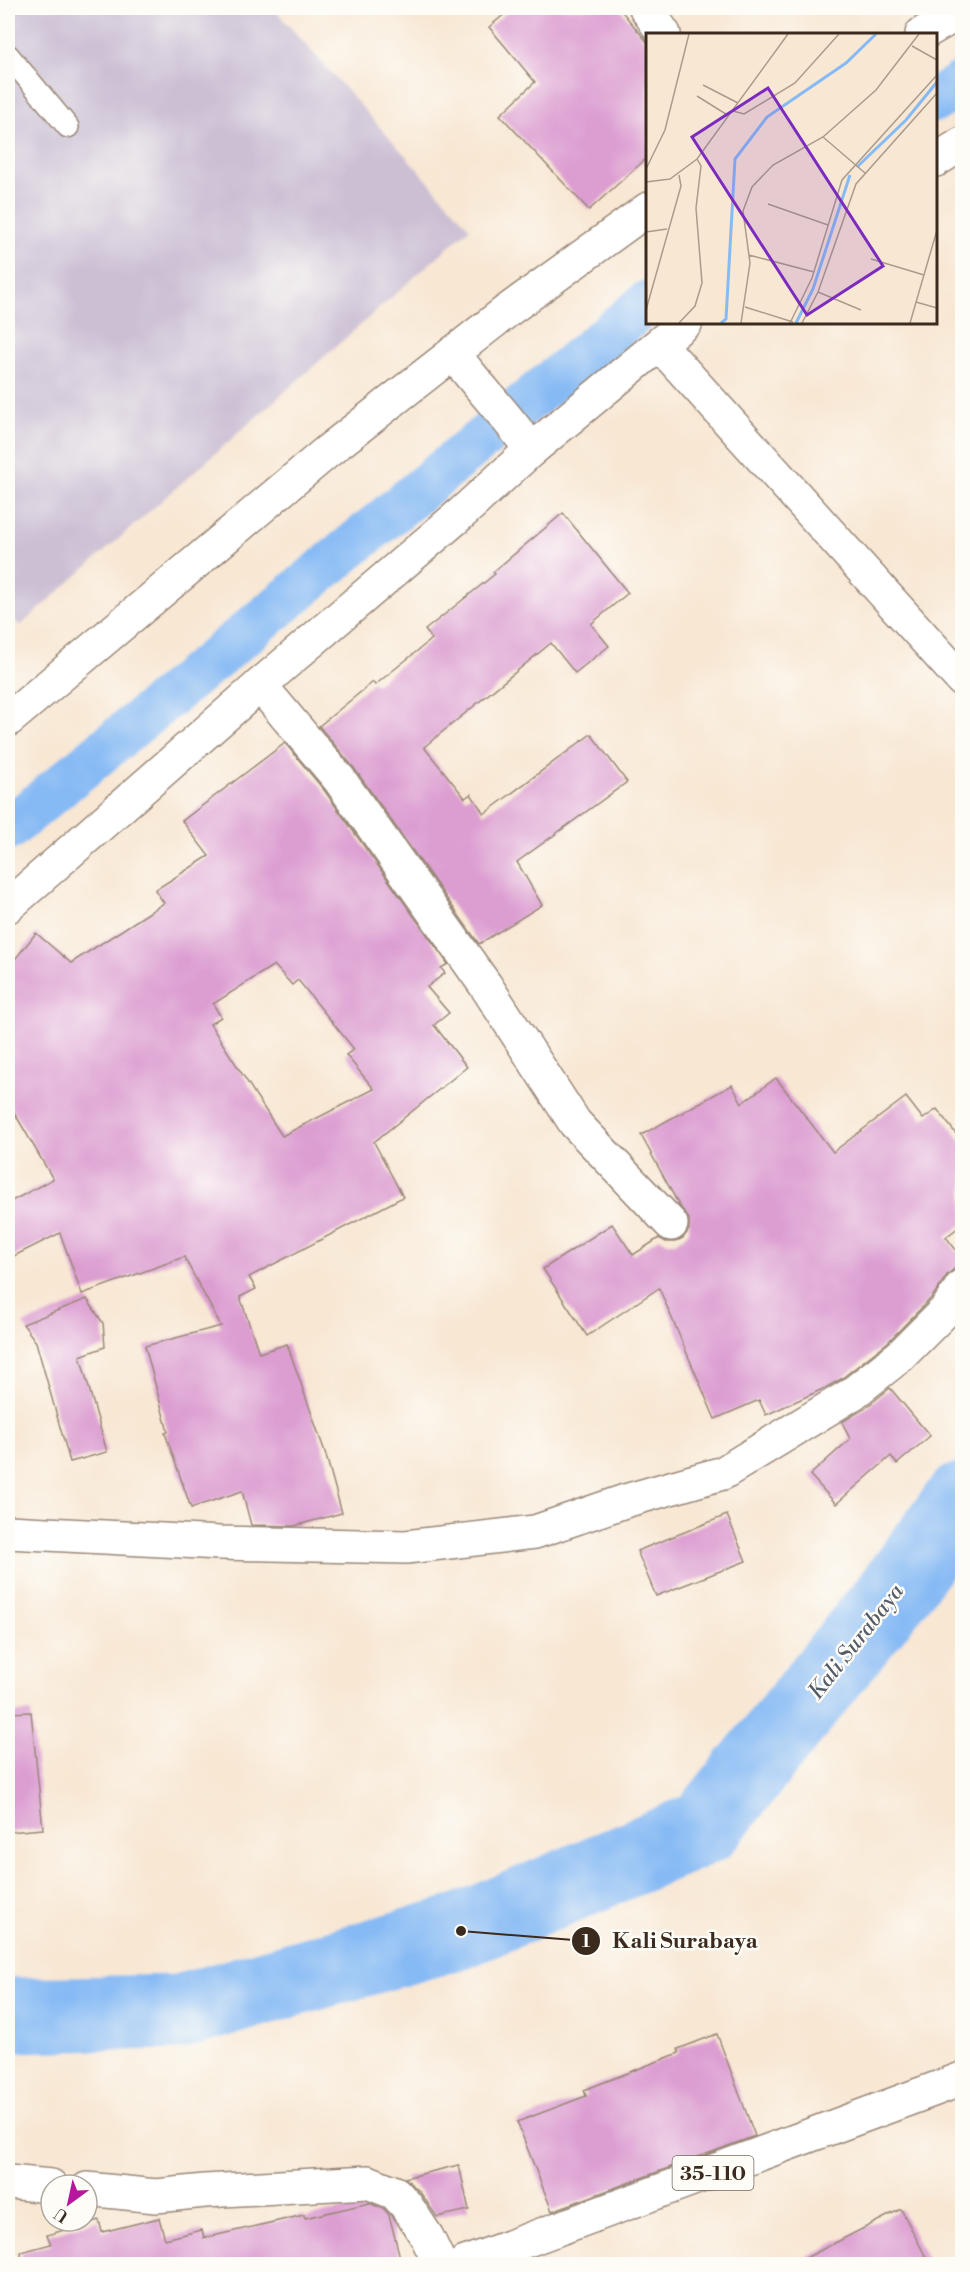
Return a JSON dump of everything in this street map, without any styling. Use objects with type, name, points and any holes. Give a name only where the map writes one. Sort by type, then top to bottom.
[{"type":"street","points":[[646,8],[663,33]]},
{"type":"street","points":[[924,33],[963,11]]},
{"type":"street","points":[[937,159],[963,144]]},
{"type":"street","points":[[8,720],[328,451],[462,366],[646,211]]},
{"type":"street","points":[[8,906],[260,685],[463,512],[525,441],[660,345],[684,324]]},
{"type":"street","points":[[660,345],[963,680]]},
{"type":"street","points":[[462,366],[525,441]]},
{"type":"street","points":[[260,685],[339,779],[486,986],[575,1123],[671,1224]]},
{"type":"street","points":[[8,1532],[220,1543],[406,1548],[535,1532],[625,1501],[723,1473],[852,1394],[900,1356],[942,1313],[963,1286]]},
{"type":"street","name":"35-110","points":[[463,2265],[511,2257],[963,2079]]},
{"type":"street","points":[[8,2182],[39,2185]]},
{"type":"street","points":[[99,2190],[156,2196],[368,2182],[395,2193],[406,2205],[427,2237],[440,2265]]},
{"type":"lane","points":[[8,54],[68,127]]},
{"type":"shaded area","points":[[8,8],[273,8],[470,228],[20,626],[8,613]]},
{"type":"building","points":[[512,8],[619,8],[646,41],[646,159],[589,210],[500,115],[535,82],[489,27]]},
{"type":"building","points":[[563,513],[628,593],[591,624],[609,646],[575,673],[551,643],[424,747],[465,798],[471,794],[484,814],[591,734],[627,782],[517,862],[542,905],[479,944],[354,768],[319,726],[373,682],[375,685],[432,639],[425,630],[495,574],[493,572]]},
{"type":"building","points":[[285,743],[324,790],[448,964],[441,968],[445,973],[427,987],[449,1013],[434,1025],[467,1067],[374,1142],[403,1197],[249,1277],[256,1289],[240,1297],[259,1353],[287,1344],[325,1452],[342,1513],[294,1526],[251,1525],[242,1491],[191,1508],[165,1433],[168,1432],[145,1346],[221,1326],[184,1257],[82,1294],[60,1233],[8,1259],[8,1203],[53,1179],[8,1102],[8,968],[36,933],[71,963],[164,903],[155,890],[209,856],[182,821]],"holes":[[[274,965],[292,985],[298,980],[354,1049],[346,1055],[374,1089],[282,1136],[210,1024],[221,1017],[213,1004]]]},
{"type":"building","points":[[776,1078],[833,1152],[906,1097],[923,1119],[937,1109],[963,1143],[963,1224],[946,1237],[963,1259],[963,1267],[954,1269],[947,1275],[933,1296],[888,1342],[841,1379],[766,1415],[759,1400],[715,1419],[659,1288],[587,1336],[543,1269],[612,1224],[633,1255],[659,1238],[666,1242],[675,1242],[683,1238],[689,1230],[689,1219],[641,1135],[732,1085],[742,1103]]},
{"type":"building","points":[[87,1299],[103,1323],[105,1347],[80,1356],[107,1452],[70,1462],[36,1342],[23,1324]]},
{"type":"building","points":[[890,1388],[930,1436],[897,1464],[891,1456],[836,1504],[810,1475],[850,1439],[842,1422],[864,1409]]},
{"type":"building","points":[[727,1515],[746,1561],[656,1596],[637,1551]]},
{"type":"building","points":[[31,1712],[43,1829],[8,1832],[8,1713]]},
{"type":"building","points":[[717,2034],[755,2136],[552,2211],[517,2122],[586,2096],[584,2090],[679,2053],[678,2049]]},
{"type":"building","points":[[459,2165],[469,2210],[437,2217],[420,2192],[405,2178]]},
{"type":"building","points":[[369,2203],[384,2209],[389,2215],[402,2265],[22,2265],[21,2252],[51,2244],[47,2235],[99,2233],[99,2220],[102,2232],[159,2218],[165,2239],[202,2230],[204,2238],[304,2215],[305,2218]]},
{"type":"building","points":[[901,2209],[930,2265],[792,2265]]},
{"type":"waterway","points":[[937,99],[962,83]]},
{"type":"waterway","points":[[8,829],[646,304]]},
{"type":"waterway","name":"Kali Surabaya","points":[[8,2015],[179,2012],[461,1931],[705,1827],[890,1597],[962,1500]]},
{"type":"place","name":"Kali Surabaya","points":[[461,1931]]}]
